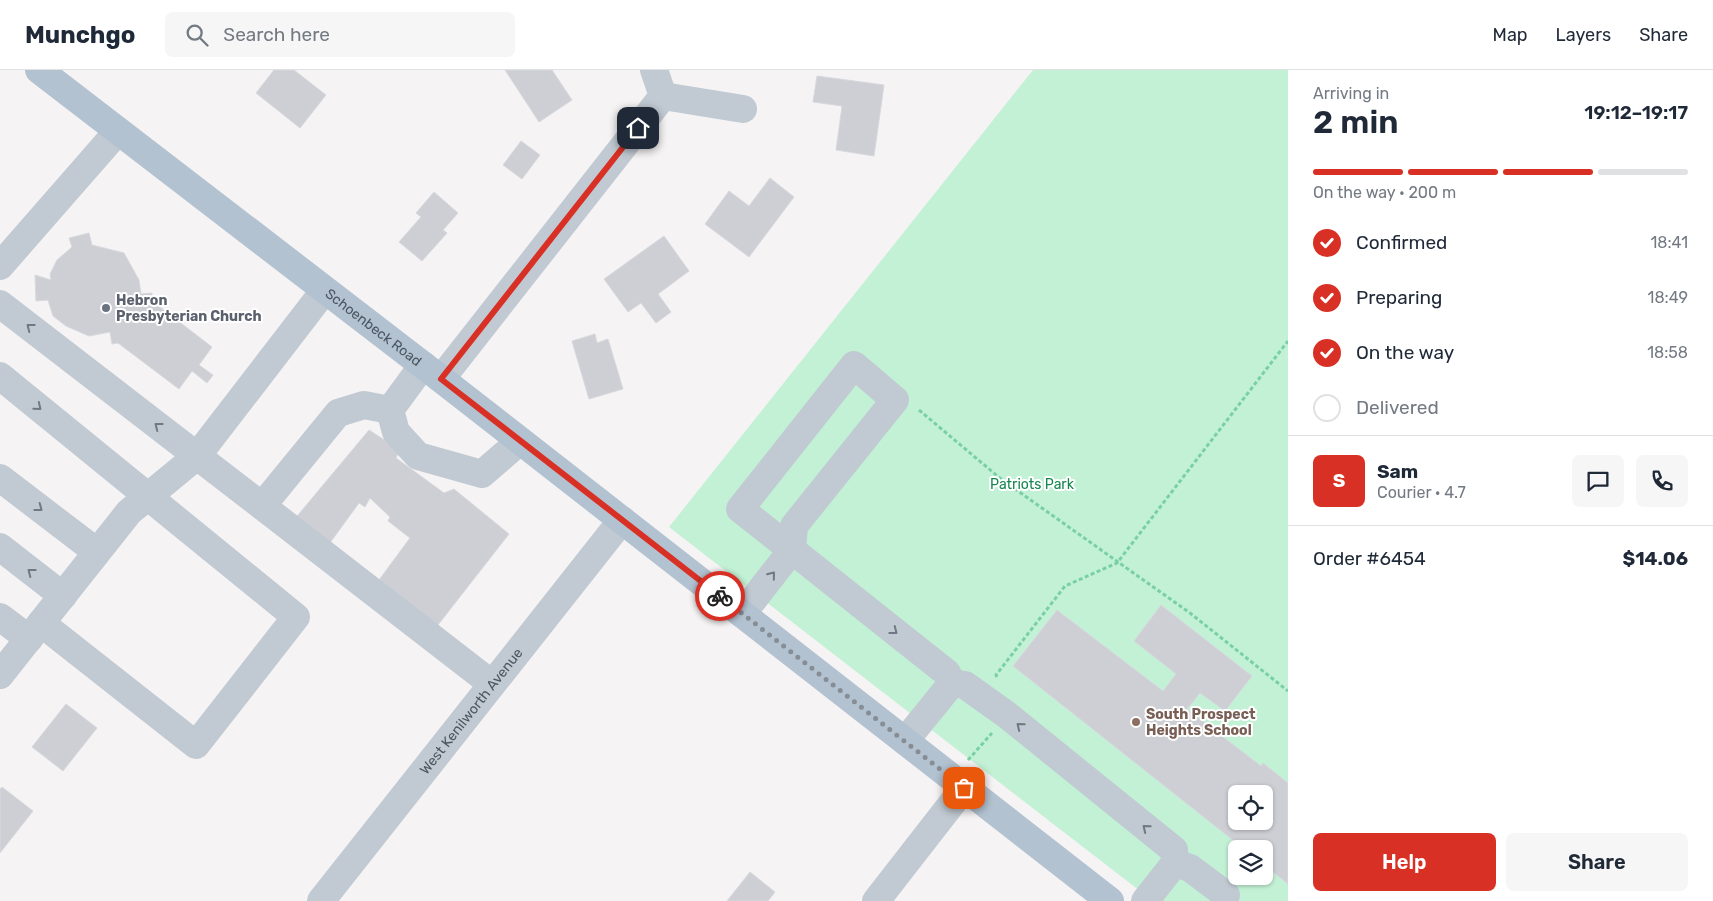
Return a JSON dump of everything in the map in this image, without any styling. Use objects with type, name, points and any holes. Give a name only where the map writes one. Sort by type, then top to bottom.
[{"type":"main road","name":"Schoenbeck Road","points":[[39,70],[324,291],[432,372],[1110,901]]},
{"type":"street","points":[[654,70],[663,96]]},
{"type":"street","points":[[663,96],[743,109]]},
{"type":"street","points":[[390,410],[432,372],[663,96]]},
{"type":"street","points":[[0,266],[118,131]]},
{"type":"street","points":[[0,675],[128,512],[197,456],[324,291]]},
{"type":"street","points":[[0,304],[492,684]]},
{"type":"street","points":[[742,614],[792,550],[794,526],[895,400],[854,365],[740,508],[792,550],[947,674],[952,683]]},
{"type":"street","points":[[0,376],[296,617],[196,745],[35,631],[0,616]]},
{"type":"street","points":[[262,506],[338,413],[364,405],[390,410]]},
{"type":"street","points":[[390,410],[396,432],[418,456],[482,474],[520,441]]},
{"type":"street","points":[[0,478],[97,552]]},
{"type":"street","name":"West Kenilworth Avenue","points":[[321,901],[622,520]]},
{"type":"street","points":[[0,548],[63,596]]},
{"type":"street","points":[[952,683],[965,685],[1007,715],[1174,850],[1175,863],[1145,901]]},
{"type":"street","points":[[905,742],[952,683]]},
{"type":"street","points":[[876,901],[958,783]]},
{"type":"street","points":[[1175,863],[1190,868],[1222,899]]},
{"type":"path","points":[[1002,681],[996,676],[1065,586],[1117,563],[1288,341]]},
{"type":"path","points":[[919,410],[1001,479],[1190,613],[1288,692]]},
{"type":"path","points":[[958,783],[1007,715]]},
{"type":"green space","name":"Patriots Park","points":[[1033,70],[1288,70],[1288,901],[1153,901],[669,527]]},
{"type":"building","points":[[274,70],[294,70],[326,95],[300,128],[256,93]]},
{"type":"building","points":[[505,70],[552,70],[572,100],[539,122]]},
{"type":"building","points":[[817,76],[884,85],[874,156],[836,150],[842,106],[813,102]]},
{"type":"building","points":[[521,141],[540,155],[522,179],[503,165]]},
{"type":"building","points":[[770,178],[794,197],[749,257],[705,224],[729,191],[749,206]]},
{"type":"building","points":[[434,192],[458,213],[443,230],[447,233],[422,261],[399,242],[421,217],[416,213]]},
{"type":"building","name":"Hebron Presbyterian Church","points":[[89,233],[92,245],[124,253],[139,280],[141,294],[152,293],[152,301],[212,347],[199,365],[213,375],[207,383],[192,371],[179,389],[118,343],[112,344],[110,332],[89,336],[66,326],[53,316],[48,300],[36,301],[35,275],[51,280],[50,274],[57,260],[72,247],[69,238]]},
{"type":"building","points":[[664,236],[689,271],[658,294],[671,312],[656,323],[641,303],[628,312],[604,279]]},
{"type":"building","points":[[595,334],[597,343],[608,339],[623,389],[589,399],[572,341]]},
{"type":"building","points":[[369,430],[400,450],[396,458],[444,493],[454,489],[509,534],[434,630],[376,584],[410,538],[388,521],[390,517],[370,498],[365,507],[359,503],[327,547],[293,521]]},
{"type":"building","points":[[1161,605],[1252,676],[1225,711],[1200,693],[1187,709],[1261,766],[1263,763],[1288,783],[1288,884],[1273,872],[1273,840],[1233,840],[1013,666],[1057,610],[1163,691],[1176,674],[1134,641]]},
{"type":"building","points":[[66,704],[97,728],[63,771],[32,747]]},
{"type":"building","points":[[2,787],[33,811],[0,853],[0,789]]},
{"type":"building","points":[[750,872],[775,892],[768,901],[727,901]]},
{"type":"way so far","points":[[720,596],[964,788]]},
{"type":"place","name":"Hebron Presbyterian Church","points":[[106,308]]},
{"type":"place","name":"South Prospect Heights School","points":[[1136,722]]},
{"type":"route","points":[[638,128],[441,379],[720,596]]}]
